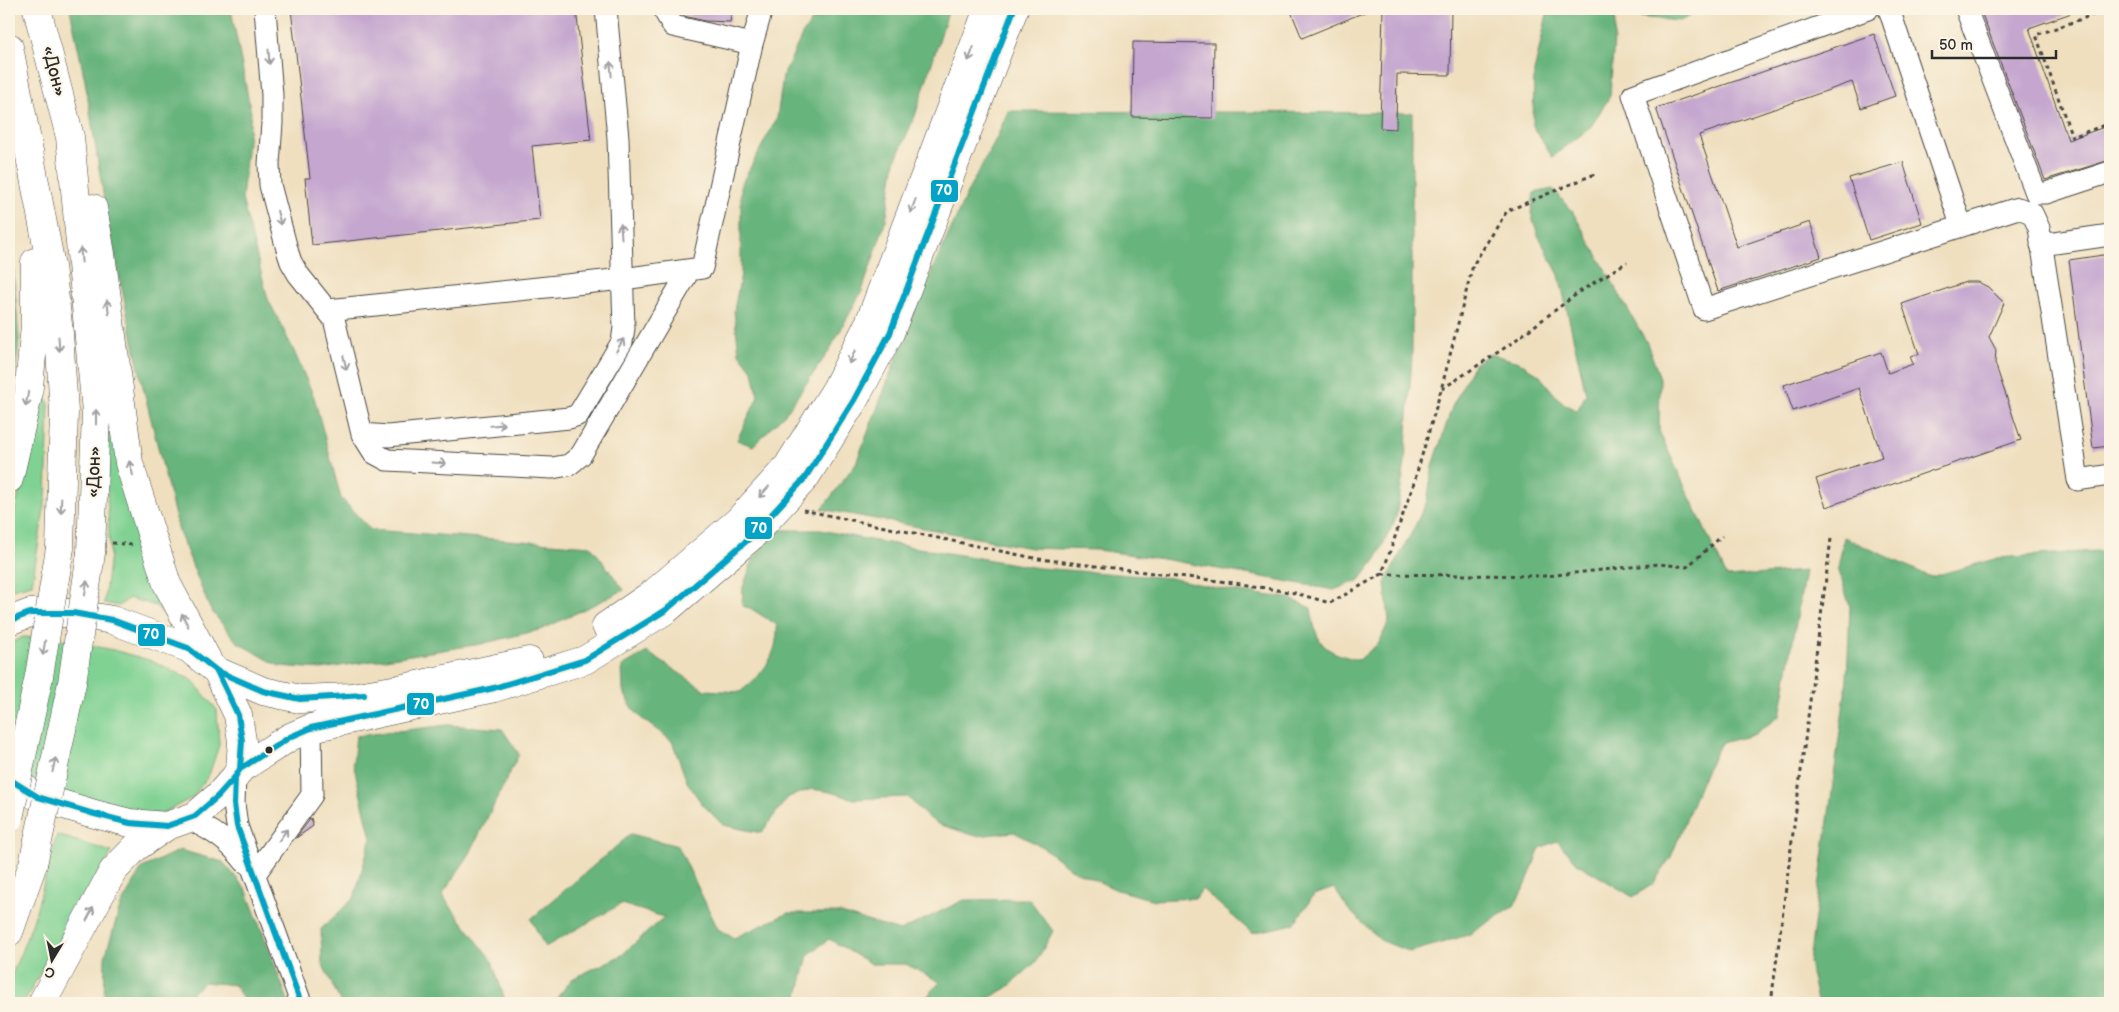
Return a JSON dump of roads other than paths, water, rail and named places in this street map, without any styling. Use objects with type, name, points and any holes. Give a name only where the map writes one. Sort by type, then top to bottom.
[{"type":"main road","name":"«Дон»","points":[[9,932],[32,864],[72,684],[92,547],[96,412],[70,137],[37,9]]},
{"type":"main road","points":[[9,621],[30,613],[73,613],[112,620],[188,648],[213,667],[263,691],[300,699],[351,697],[399,689],[536,660],[579,645],[655,592],[738,520],[788,466],[836,389],[870,321],[988,9]]},
{"type":"main road","points":[[42,1003],[113,871],[135,848],[178,822],[195,816],[218,796],[237,773],[290,737],[311,728],[494,688],[585,660],[666,610],[751,537],[805,478],[854,400],[890,333],[1014,9]]},
{"type":"main road","name":"«Дон»","points":[[9,47],[51,266],[59,333],[64,412],[60,548],[39,676],[9,818]]},
{"type":"main road","points":[[9,479],[28,396],[35,326],[36,266],[20,106]]},
{"type":"main road","points":[[70,137],[86,167],[101,254],[129,463],[167,584],[238,715],[242,741],[237,773]]},
{"type":"main road","points":[[9,779],[38,798],[91,814],[130,823],[178,822]]},
{"type":"street","points":[[265,9],[272,94],[272,123],[268,164],[270,184],[291,262],[298,274],[334,319],[362,434],[374,453],[387,460],[552,468],[569,465],[581,455],[689,271]]},
{"type":"street","points":[[362,434],[388,436],[568,418],[578,415],[624,337],[618,138],[606,9]]},
{"type":"street","points":[[663,9],[674,26],[752,44]]},
{"type":"street","points":[[328,310],[623,279],[702,268],[752,44],[762,9]]},
{"type":"street","points":[[1868,9],[1633,95],[1704,309],[2018,208],[2032,214],[2039,228],[2078,480],[2110,475]]},
{"type":"street","points":[[1890,9],[1961,225]]},
{"type":"street","points":[[1966,9],[2036,193],[2046,193],[2110,172]]},
{"type":"street","points":[[2042,245],[2110,235]]},
{"type":"street","points":[[255,874],[312,795],[311,728]]},
{"type":"street","points":[[237,773],[234,804],[237,826],[301,1003]]},
{"type":"street","points":[[178,822],[214,831],[234,847],[255,874]]}]
